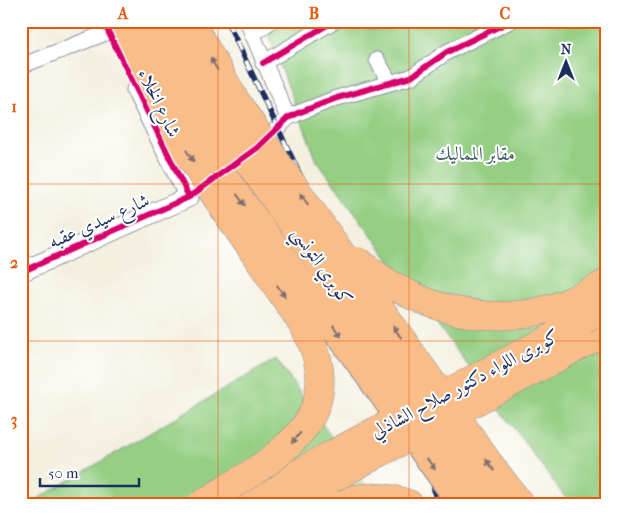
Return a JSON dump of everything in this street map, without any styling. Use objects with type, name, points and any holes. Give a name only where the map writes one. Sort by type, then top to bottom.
[{"type":"highway","name":"كوبري التونسي","points":[[139,21],[174,91],[228,181],[461,504]]},
{"type":"highway","name":"كوبري التونسي","points":[[165,21],[193,79],[246,160],[491,504]]},
{"type":"highway","points":[[190,21],[234,98],[488,462],[520,504]]},
{"type":"highway","points":[[109,25],[133,58],[157,102],[304,326],[313,342],[318,362],[319,383],[316,404],[308,423],[296,440],[280,454],[202,504]]},
{"type":"highway","points":[[326,230],[383,282],[420,300],[468,314],[522,314],[544,310],[569,302],[607,283]]},
{"type":"highway","name":"كوبرى اللواء دكتور صلاح الشاذلي","points":[[330,481],[607,308]]},
{"type":"highway","name":"كوبرى اللواء دكتور صلاح الشاذلي","points":[[330,481],[595,343],[607,332]]},
{"type":"highway","points":[[288,504],[330,481]]},
{"type":"highway","points":[[245,504],[330,481],[360,498],[382,497],[409,504]]},
{"type":"street","points":[[271,21],[250,28],[263,63],[288,118]]},
{"type":"street","points":[[263,63],[334,21]]},
{"type":"street","points":[[189,197],[257,148],[288,118],[337,98],[411,77],[447,52],[510,21]]},
{"type":"street","points":[[21,66],[109,25]]},
{"type":"street","name":"شارع الخلاء","points":[[109,25],[189,197]]},
{"type":"street","points":[[377,60],[390,83]]},
{"type":"street","name":"شارع سيدي عقبه","points":[[21,272],[189,197]]},
{"type":"green space","name":"مقابر المماليك","points":[[263,21],[607,21],[607,504],[570,504],[317,161]]},
{"type":"green space","points":[[276,359],[379,504],[29,504]]},
{"type":"railway","points":[[227,21],[301,177],[415,347],[436,504]]},
{"type":"cycle path","points":[[103,21],[189,197]]},
{"type":"cycle path","points":[[263,63],[334,21]]},
{"type":"cycle path","points":[[21,272],[189,197],[257,148],[288,118],[337,98],[411,77],[447,52],[510,21]]}]
